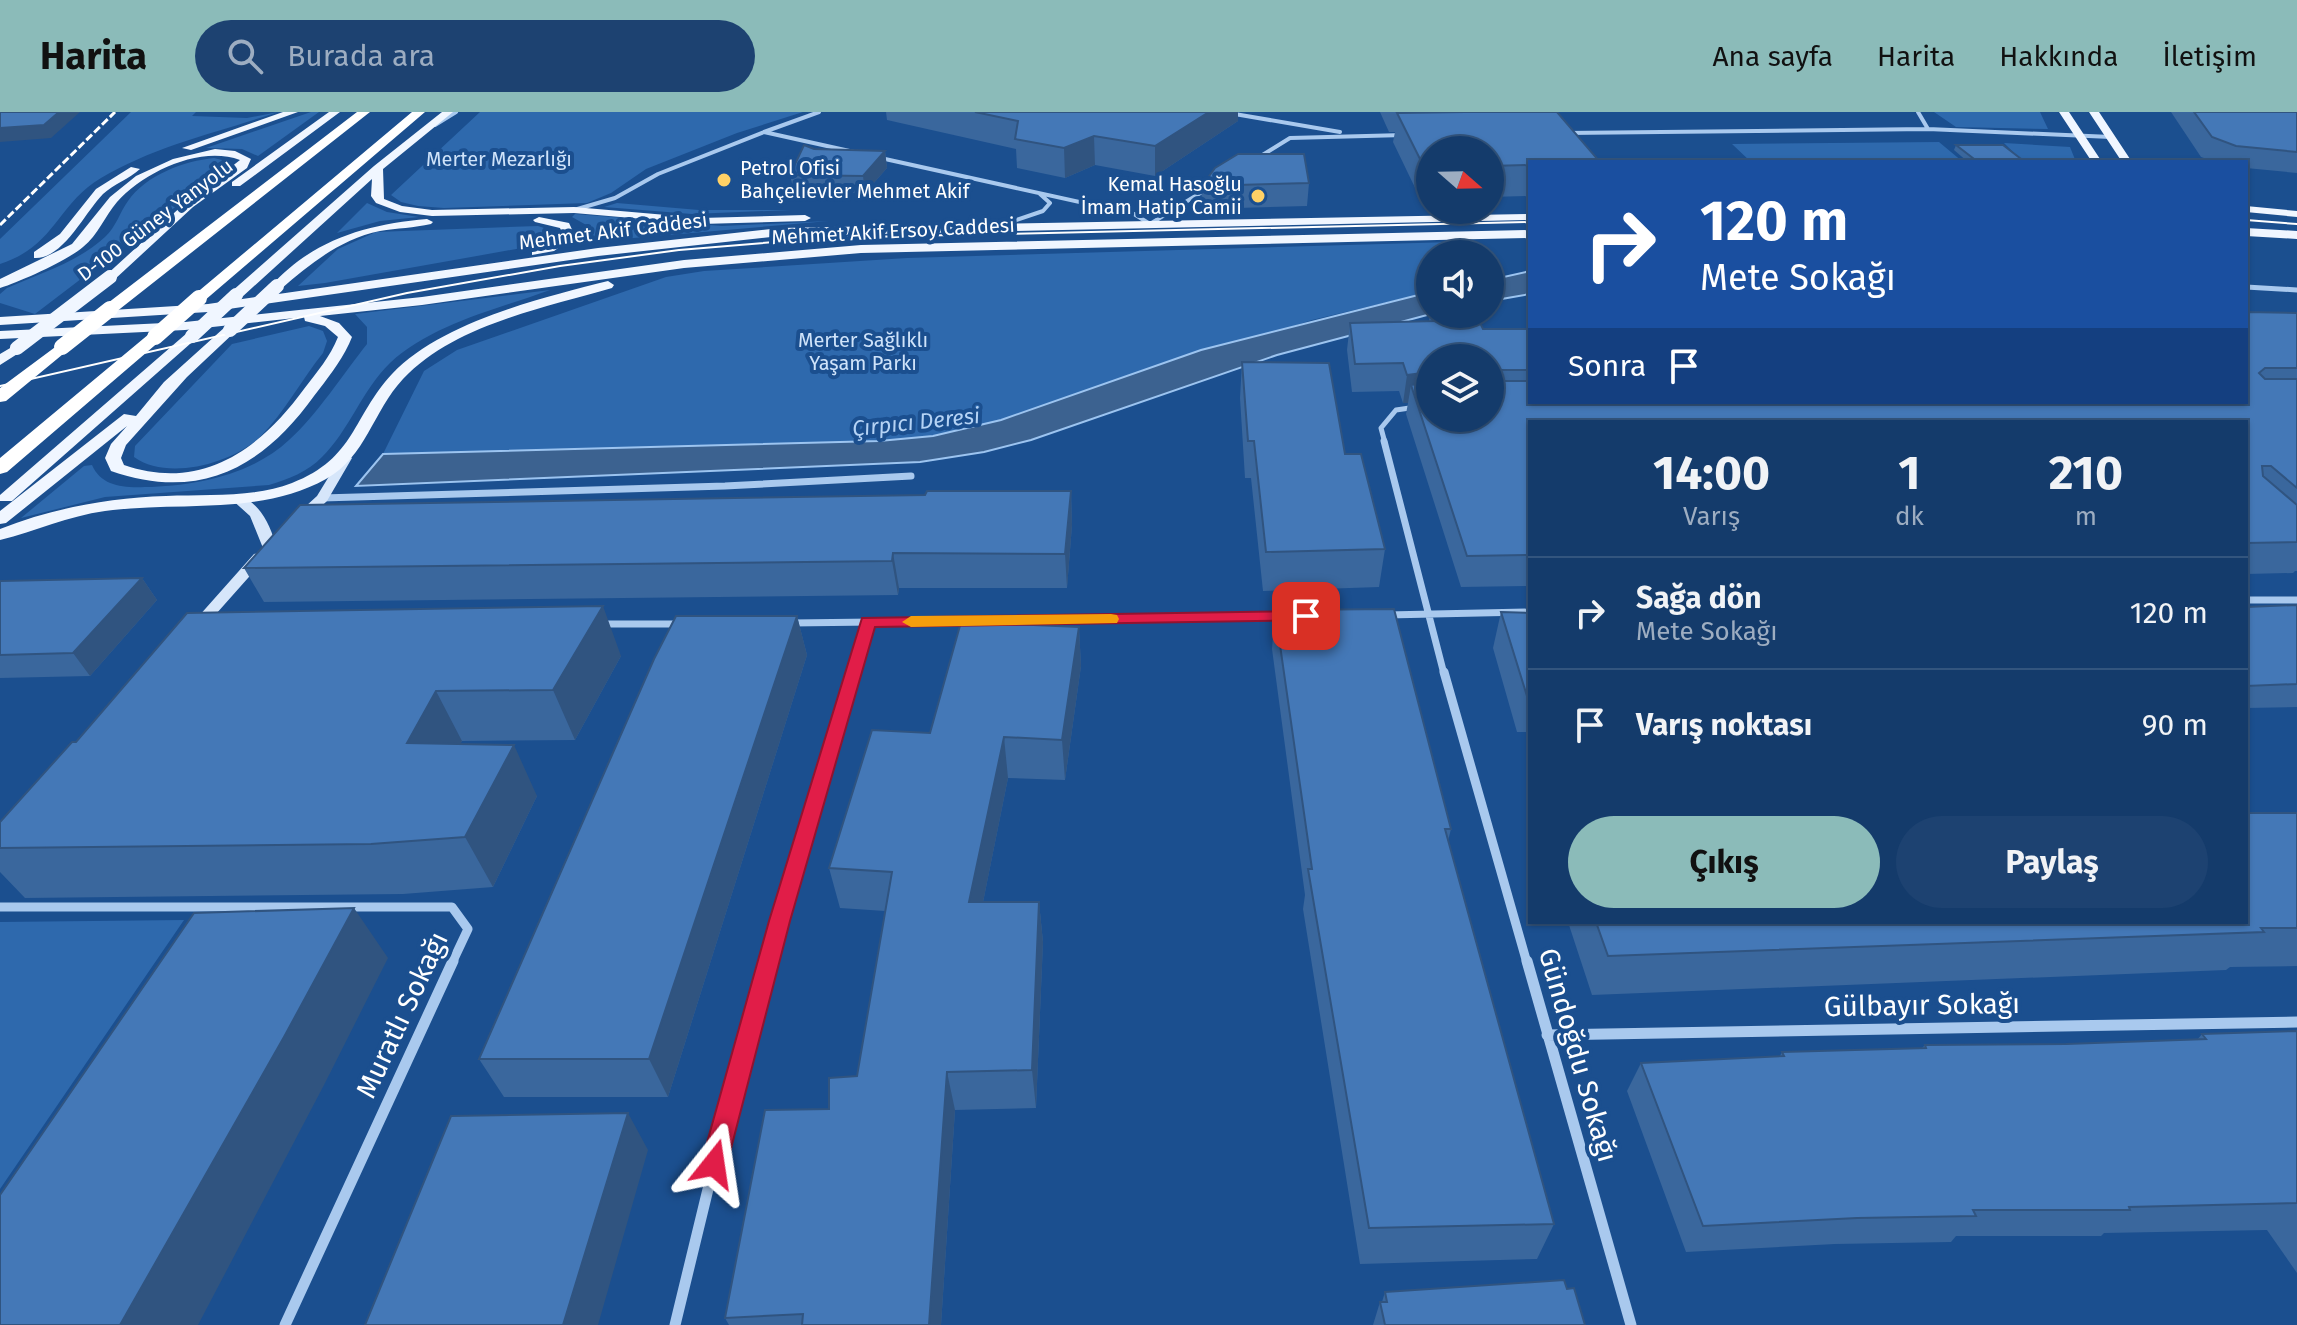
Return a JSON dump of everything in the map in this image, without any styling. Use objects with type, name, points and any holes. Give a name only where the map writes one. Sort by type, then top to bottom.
[{"type":"highway","points":[[0,397],[364,112]]},
{"type":"highway","points":[[0,468],[419,112]]},
{"type":"main road","points":[[0,271],[44,252],[64,237],[100,191],[132,170],[293,112]]},
{"type":"main road","name":"D-100 Güney Yanyolu","points":[[0,361],[335,112]]},
{"type":"main road","points":[[0,503],[378,168],[448,112]]},
{"type":"main road","points":[[2064,112],[2096,160]]},
{"type":"main road","points":[[2094,112],[2126,160]]},
{"type":"main road","points":[[0,284],[87,239],[113,200],[149,173],[178,160],[207,154],[239,155],[246,159],[243,166],[189,205],[110,277]]},
{"type":"main road","points":[[378,168],[377,196],[380,201],[400,209],[432,213],[574,210],[701,221],[817,217]]},
{"type":"main road","points":[[277,286],[343,211],[350,194]]},
{"type":"main road","points":[[2248,209],[2297,214]]},
{"type":"main road","points":[[859,217],[917,218],[973,226]]},
{"type":"main road","name":"Mehmet Akif Caddesi","points":[[39,320],[208,308],[720,238],[829,230],[1528,217]]},
{"type":"main road","points":[[0,519],[180,376],[325,246],[366,229],[427,222],[534,220],[558,222],[568,230],[569,236],[550,248],[459,273]]},
{"type":"main road","points":[[2248,232],[2297,235]]},
{"type":"main road","name":"Mehmet Akif Ersoy Caddesi","points":[[262,317],[422,301],[684,264],[861,249],[1528,234]]},
{"type":"main road","points":[[178,647],[208,624],[248,565],[322,498],[397,377],[439,346],[561,300],[684,264]]},
{"type":"main road","points":[[0,311],[39,320]]},
{"type":"main road","points":[[0,335],[185,326],[262,317],[325,320],[338,326],[345,337],[339,354],[282,428],[263,447],[219,468],[156,478],[133,475],[117,468],[113,458],[119,444],[180,376]]},
{"type":"main road","points":[[0,321],[39,320]]},
{"type":"main road","points":[[0,535],[25,524],[105,505],[237,498],[297,486],[334,468],[346,458]]},
{"type":"main road","points":[[237,498],[251,506],[280,538]]},
{"type":"street","points":[[411,140],[456,112]]},
{"type":"street","points":[[574,210],[615,198],[658,174],[819,112]]},
{"type":"street","points":[[1223,112],[1363,136]]},
{"type":"street","points":[[1918,112],[1928,129]]},
{"type":"street","points":[[1551,133],[1928,129],[2078,133],[2111,137]]},
{"type":"street","points":[[764,132],[856,152]]},
{"type":"street","points":[[1251,161],[1290,138],[1410,135]]},
{"type":"street","points":[[871,156],[1134,214],[1150,224],[1213,185]]},
{"type":"street","points":[[999,226],[1043,211],[1050,203],[1039,193]]},
{"type":"street","points":[[2248,287],[2297,290]]},
{"type":"street","name":"Gündoğdu Sokağı","points":[[1416,407],[1396,410],[1381,428],[1427,614],[1631,1325]]},
{"type":"street","points":[[322,498],[725,486],[911,476]]},
{"type":"street","points":[[2248,600],[2297,600]]},
{"type":"street","points":[[1381,615],[1528,612]]},
{"type":"street","points":[[780,623],[1291,616]]},
{"type":"street","points":[[675,1325],[698,1225],[780,921],[868,622]]},
{"type":"street","points":[[588,624],[693,624]]},
{"type":"street","name":"Muratlı Sokağı","points":[[0,907],[452,907],[468,929],[285,1325]]},
{"type":"street","points":[[198,922],[206,909]]},
{"type":"street","name":"Gülbayır Sokağı","points":[[1547,1035],[2297,1022]]},
{"type":"green space","points":[[131,112],[196,112],[192,116],[247,118],[278,112],[165,148],[121,167],[86,189],[33,247],[0,264],[0,239]]},
{"type":"green space","points":[[311,112],[319,112],[258,156],[242,149],[206,148]]},
{"type":"green space","name":"Merter Mezarlığı","points":[[480,112],[803,112],[737,133],[646,169],[611,193],[587,203],[444,208],[401,202],[391,195]]},
{"type":"green space","points":[[1934,112],[2040,112],[2048,129],[1956,127]]},
{"type":"green space","points":[[1939,142],[1961,160],[1749,160],[1732,144]]},
{"type":"green space","points":[[2004,143],[2070,147],[2075,160],[2021,160]]},
{"type":"green space","points":[[214,158],[230,162],[229,166],[35,314],[0,303],[0,294],[7,288],[59,266],[94,246],[109,233],[128,201],[155,177],[190,162]]},
{"type":"green space","points":[[367,203],[387,212],[419,217],[380,221],[337,233]]},
{"type":"green space","points":[[617,203],[699,210],[791,210],[692,214],[604,207]]},
{"type":"green space","points":[[575,214],[722,226],[829,221],[575,243],[588,226],[572,217]]},
{"type":"green space","points":[[538,226],[547,229],[550,234],[533,246],[298,286],[338,249],[376,232]]},
{"type":"green space","name":"Merter Sağlıklı Yaşam Parkı","points":[[1416,243],[1416,295],[1312,320],[1001,420],[932,436],[879,441],[383,454],[424,371],[457,350],[666,277],[704,271],[907,258]]},
{"type":"green space","points":[[550,290],[466,319],[407,349],[371,385],[332,447],[310,467],[290,477],[269,485],[105,497],[21,518],[84,466],[92,465],[107,481],[129,487],[202,481],[258,462],[289,440],[309,419],[367,344],[367,327],[355,314]]},
{"type":"green space","points":[[309,326],[323,331],[327,341],[323,353],[277,417],[248,447],[216,462],[181,468],[164,468],[134,457],[135,446],[232,344]]},
{"type":"green space","points":[[184,920],[0,1189],[0,922]]},
{"type":"shaded area","points":[[1528,271],[1528,294],[1504,299],[1504,277]]},
{"type":"shaded area","points":[[1416,296],[1416,318],[1277,355],[1031,440],[984,452],[920,462],[356,486],[383,454],[879,441],[933,436],[1001,420],[1201,350]]},
{"type":"building","points":[[0,112],[59,112],[44,125],[0,128]]},
{"type":"building","points":[[975,112],[1209,112],[1155,146],[1094,136],[1064,148],[1015,139],[1018,121]]},
{"type":"building","points":[[1557,112],[1598,160],[1528,160],[1528,165],[1504,166],[1504,136],[1416,136],[1416,151],[1397,113]]},
{"type":"building","points":[[2194,112],[2297,112],[2297,152],[2236,146],[2212,137]]},
{"type":"building","points":[[804,145],[814,149],[885,151],[863,176],[790,175]]},
{"type":"building","points":[[1956,145],[2003,145],[2022,160],[1975,160]]},
{"type":"building","points":[[1238,154],[1304,154],[1309,183],[1202,186],[1215,168]]},
{"type":"building","points":[[2248,312],[2297,313],[2297,368],[2265,368],[2259,373],[2265,379],[2297,379],[2297,488],[2271,466],[2262,466],[2263,476],[2297,505],[2297,542],[2248,543],[2248,420],[1528,420],[1528,555],[1467,556],[1426,432],[1504,432],[1504,381],[1528,381],[1528,404],[2248,404]]},
{"type":"building","points":[[1416,321],[1416,328],[1528,329],[1528,370],[1504,370],[1504,344],[1416,344],[1416,374],[1407,375],[1403,363],[1355,364],[1350,323]]},
{"type":"building","points":[[1242,362],[1329,363],[1345,454],[1361,454],[1385,549],[1266,552],[1254,441],[1248,441]]},
{"type":"building","points":[[1416,384],[1416,400],[1411,385]]},
{"type":"building","points":[[927,491],[1071,491],[1065,554],[893,553],[892,561],[244,568],[300,505],[925,495]]},
{"type":"building","points":[[142,578],[73,653],[0,655],[0,581]]},
{"type":"building","points":[[2297,605],[2297,684],[2248,686],[2248,607]]},
{"type":"building","points":[[603,606],[553,690],[436,691],[407,743],[514,745],[465,837],[371,844],[0,848],[0,822],[72,742],[76,742],[187,613]]},
{"type":"building","points":[[1394,609],[1451,829],[1445,829],[1554,1224],[1369,1228],[1308,869],[1312,869],[1275,610]]},
{"type":"building","points":[[1501,612],[1528,613],[1527,696]]},
{"type":"building","points":[[676,616],[797,616],[649,1059],[479,1059],[654,659]]},
{"type":"building","points":[[961,622],[1079,627],[1062,740],[1004,737],[969,902],[1039,902],[1032,1070],[947,1072],[929,1325],[802,1325],[803,1314],[725,1318],[765,1110],[829,1109],[829,1078],[857,1076],[892,872],[829,868],[872,730],[930,733]]},
{"type":"building","points":[[2248,813],[2297,813],[2297,928],[2261,928],[2264,932],[1608,956],[1597,924],[2248,924]]},
{"type":"building","points":[[354,908],[120,1325],[0,1325],[0,1195],[194,913]]},
{"type":"building","points":[[2297,1031],[2297,1203],[2129,1207],[2130,1210],[1973,1210],[1976,1216],[1703,1226],[1641,1063],[1784,1056],[1782,1052],[1926,1048],[1925,1045],[2206,1039],[2202,1034]]},
{"type":"building","points":[[628,1113],[563,1325],[365,1325],[451,1116]]},
{"type":"building","points":[[1564,1280],[1567,1289],[1574,1288],[1585,1325],[1385,1325],[1380,1302],[1387,1302],[1385,1292]]},
{"type":"tram line","points":[[2248,220],[2297,224]]},
{"type":"tram line","points":[[0,386],[407,293],[560,266],[679,250],[823,238],[1528,222]]},
{"type":"railway","points":[[0,225],[115,112]]},
{"type":"slow traffic","points":[[911,622],[1111,619]]},
{"type":"place","name":"Petrol Ofisi Bahçelievler Mehmet Akif","points":[[724,180]]},
{"type":"place","name":"Kemal Hasoğlu İmam Hatip Camii","points":[[1258,196]]},
{"type":"route","points":[[714,1164],[780,921],[868,622],[1306,616]]},
{"type":"water label","name":"Çırpıcı Deresi","points":[[916,422]]}]
